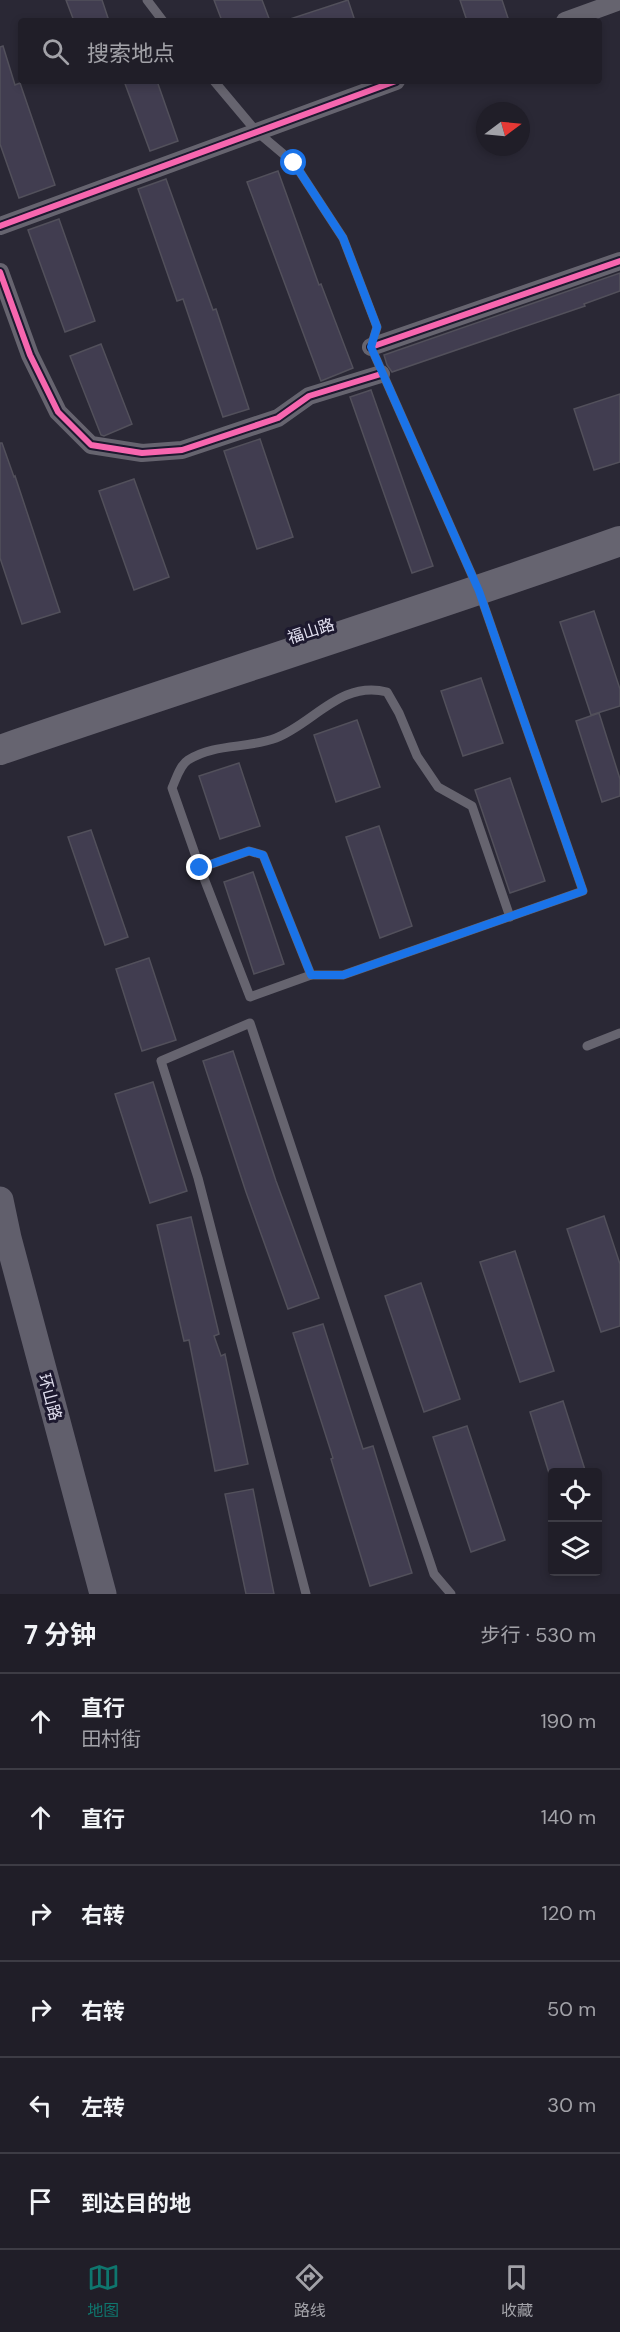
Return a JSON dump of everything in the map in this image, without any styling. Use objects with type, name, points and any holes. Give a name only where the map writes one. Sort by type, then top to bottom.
[{"type":"main road","name":"福山路","points":[[0,732],[476,584],[620,524]]},
{"type":"main road","points":[[0,750],[476,584],[620,541]]},
{"type":"main road","name":"环山路","points":[[0,1200],[8,1238],[104,1594]]},
{"type":"street","points":[[573,18],[620,1]]},
{"type":"street","points":[[0,226],[388,84]]},
{"type":"street","points":[[371,347],[620,261]]},
{"type":"street","points":[[0,272],[30,355],[58,412],[91,445],[142,453],[182,450],[278,418],[309,396],[381,374]]},
{"type":"lane","points":[[147,0],[161,18]]},
{"type":"lane","points":[[217,84],[256,131],[294,163],[343,238],[377,327],[371,347],[476,584],[583,891],[510,917],[343,975],[311,975],[250,997],[200,868],[172,788],[185,761],[209,749],[254,744],[277,738],[338,699],[372,688],[387,692],[399,713],[417,756],[438,788],[472,806],[510,917]]},
{"type":"lane","points":[[200,868],[249,851],[263,855],[311,975]]},
{"type":"lane","points":[[306,1594],[198,1178],[161,1061],[250,1023],[434,1574],[451,1594]]},
{"type":"lane","points":[[587,1046],[620,1033]]},
{"type":"building","points":[[66,0],[102,0],[108,18],[73,18]]},
{"type":"building","points":[[214,0],[262,0],[269,18],[221,18]]},
{"type":"building","points":[[348,0],[354,18],[293,18]]},
{"type":"building","points":[[460,0],[502,0],[508,18],[466,18]]},
{"type":"building","points":[[3,46],[15,85],[20,84],[55,185],[19,198],[0,144],[0,47]]},
{"type":"building","points":[[125,84],[158,84],[178,141],[150,151]]},
{"type":"building","points":[[278,171],[319,285],[321,284],[353,368],[321,381],[247,182]]},
{"type":"building","points":[[166,179],[213,310],[216,309],[249,409],[223,417],[183,299],[177,301],[138,189]]},
{"type":"building","points":[[59,219],[95,321],[65,332],[28,230]]},
{"type":"building","points":[[620,273],[620,291],[584,304],[585,306],[392,372],[387,365],[384,355]]},
{"type":"building","points":[[101,344],[132,424],[104,436],[101,435],[70,356]]},
{"type":"building","points":[[371,390],[433,566],[412,573],[350,397]]},
{"type":"building","points":[[620,394],[620,462],[594,470],[574,409]]},
{"type":"building","points":[[260,439],[293,537],[257,549],[224,451]]},
{"type":"building","points":[[0,443],[2,443],[15,476],[60,612],[22,624],[0,558]]},
{"type":"building","points":[[134,479],[169,577],[134,590],[99,491]]},
{"type":"building","points":[[594,611],[620,689],[620,706],[591,715],[560,622]]},
{"type":"building","points":[[481,678],[503,743],[463,756],[441,691]]},
{"type":"building","points":[[599,713],[620,779],[620,796],[602,802],[576,721]]},
{"type":"building","points":[[357,720],[380,787],[336,802],[314,735]]},
{"type":"building","points":[[239,763],[260,826],[220,839],[199,776]]},
{"type":"building","points":[[510,778],[545,881],[510,893],[475,790]]},
{"type":"building","points":[[379,826],[412,926],[380,938],[346,837]]},
{"type":"building","points":[[91,830],[128,937],[105,945],[68,837]]},
{"type":"building","points":[[253,872],[284,964],[254,974],[224,882]]},
{"type":"building","points":[[149,958],[176,1040],[142,1051],[116,969]]},
{"type":"building","points":[[233,1051],[276,1181],[319,1298],[288,1309],[203,1061]]},
{"type":"building","points":[[153,1082],[187,1191],[150,1203],[115,1094]]},
{"type":"building","points":[[604,1216],[620,1264],[620,1326],[601,1332],[567,1229]]},
{"type":"building","points":[[191,1217],[219,1334],[214,1336],[221,1356],[225,1354],[248,1464],[215,1471],[189,1340],[184,1341],[157,1225]]},
{"type":"building","points":[[515,1251],[554,1371],[520,1382],[480,1262]]},
{"type":"building","points":[[421,1283],[460,1399],[424,1412],[385,1296]]},
{"type":"building","points":[[323,1324],[363,1449],[373,1446],[412,1573],[370,1586],[331,1459],[333,1458],[293,1333]]},
{"type":"building","points":[[563,1401],[584,1468],[548,1470],[530,1412]]},
{"type":"building","points":[[467,1426],[505,1540],[471,1552],[433,1437]]},
{"type":"building","points":[[253,1489],[274,1594],[246,1594],[225,1494]]},
{"type":"cycle path","points":[[0,226],[388,84]]},
{"type":"cycle path","points":[[371,347],[620,261]]},
{"type":"cycle path","points":[[0,272],[30,355],[58,412],[91,445],[142,453],[182,450],[278,418],[309,396],[381,374]]},
{"type":"route","points":[[200,868],[249,851],[263,855],[311,975],[343,975],[583,891],[479,591],[371,347],[377,327],[343,238],[294,163]]}]
